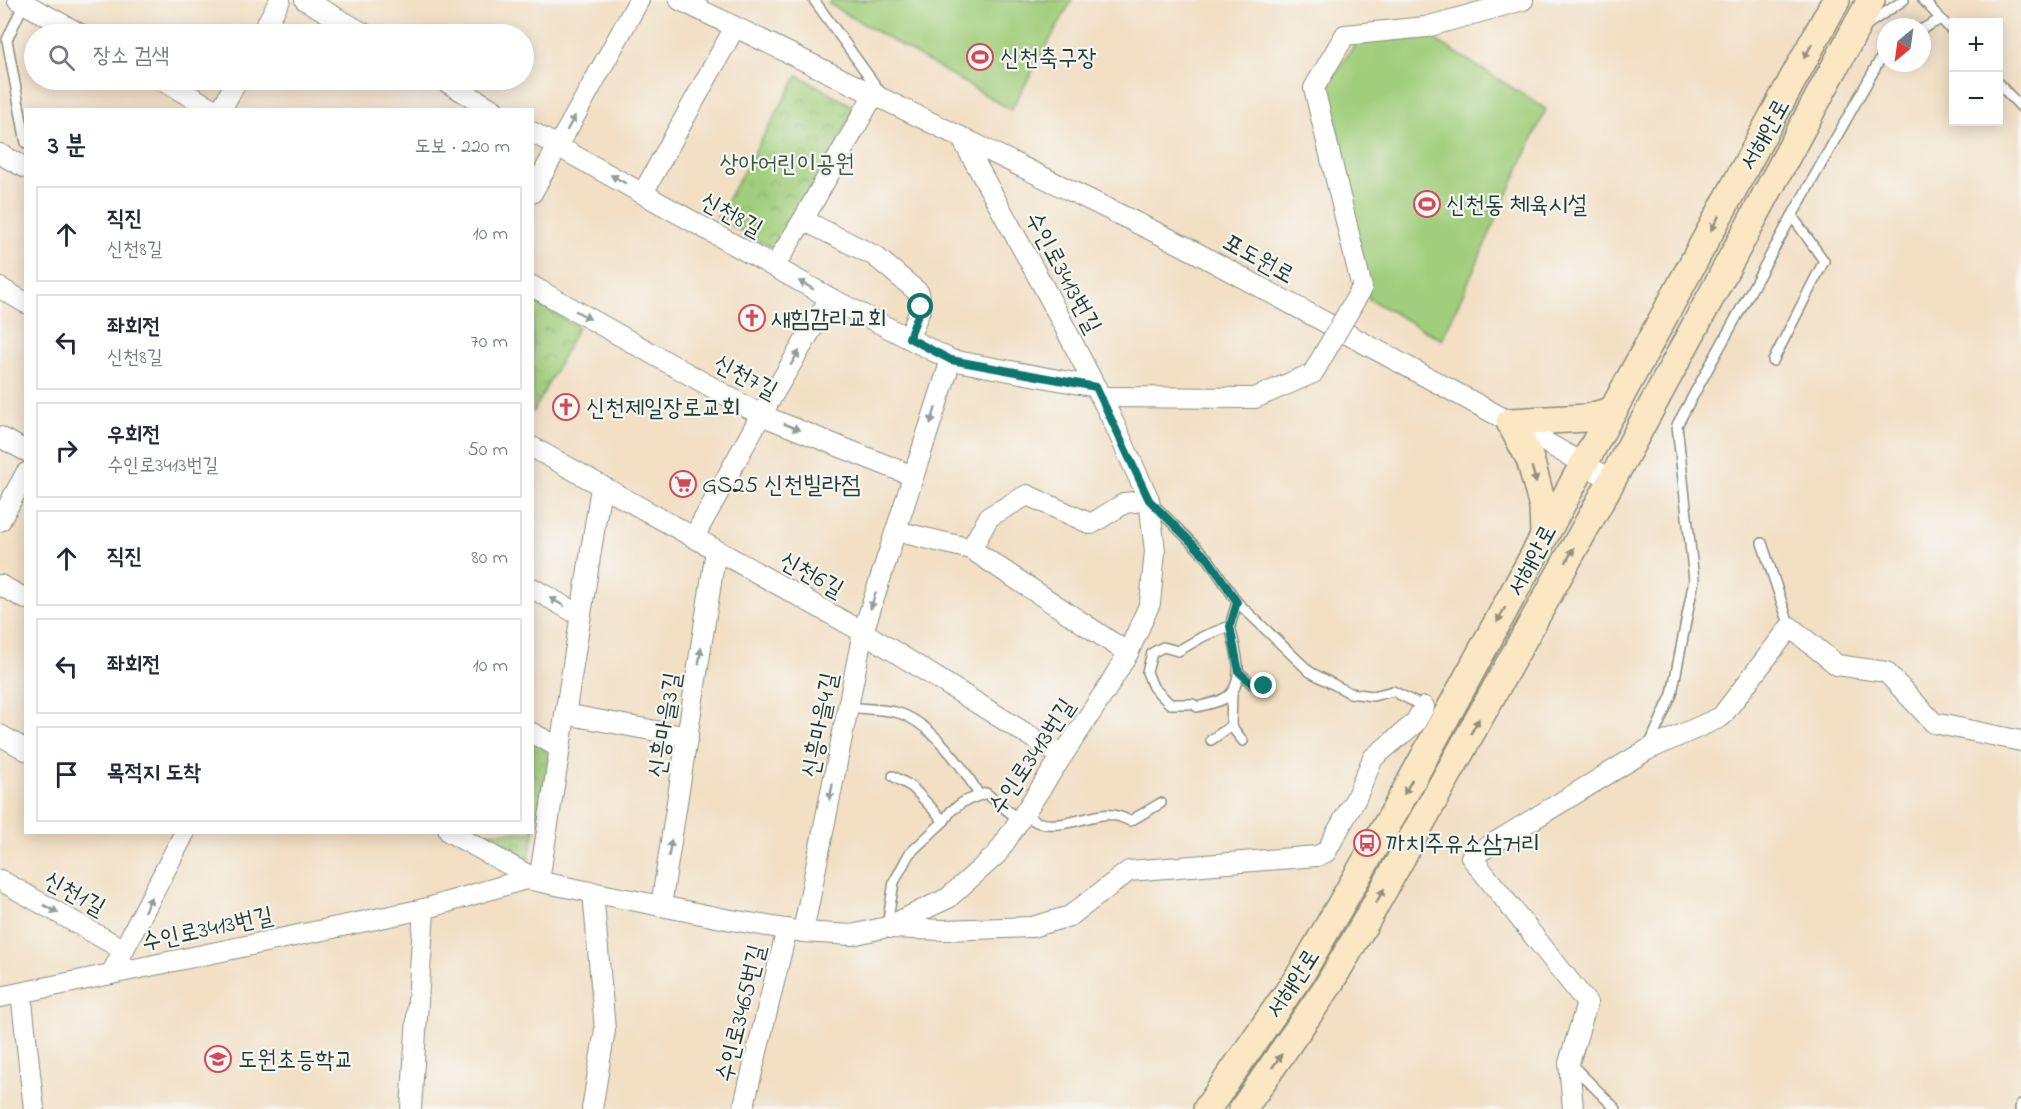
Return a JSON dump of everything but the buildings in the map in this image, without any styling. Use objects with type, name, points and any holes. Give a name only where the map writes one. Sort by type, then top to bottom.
[{"type":"main road","name":"서해안로","points":[[1207,1109],[1302,972],[1397,807],[1435,713],[1544,536],[1836,0]]},
{"type":"main road","name":"서해안로","points":[[1243,1109],[1328,986],[1369,916],[1612,480],[1871,0]]},
{"type":"main road","points":[[1544,536],[1543,507],[1530,459],[1510,422],[1587,418],[1614,410]]},
{"type":"street","points":[[267,24],[280,0]]},
{"type":"street","points":[[305,0],[347,24]]},
{"type":"street","points":[[534,189],[639,0]]},
{"type":"street","name":"포도원로","points":[[680,0],[1184,246],[1510,422],[1612,480]]},
{"type":"street","name":"신천8길","points":[[534,133],[830,298],[951,360],[1098,392],[1255,398],[1313,373],[1362,288],[1314,88],[1345,35],[1426,27],[1523,0]]},
{"type":"street","points":[[21,2],[62,24]]},
{"type":"street","points":[[643,193],[735,27]]},
{"type":"street","points":[[179,90],[211,108]]},
{"type":"street","points":[[222,108],[232,90]]},
{"type":"street","points":[[460,90],[492,108]]},
{"type":"street","points":[[774,267],[880,97]]},
{"type":"street","name":"수인로3413번길","points":[[0,997],[424,909],[526,879],[726,919],[795,930],[852,935],[887,927],[948,898],[997,854],[1128,653],[1150,603],[1155,551],[1149,500],[1098,392],[982,172],[961,137]]},
{"type":"street","points":[[0,154],[24,167]]},
{"type":"street","name":"신천8길","points":[[803,220],[875,256],[919,293],[921,307],[909,338]]},
{"type":"street","name":"신천7길","points":[[534,287],[761,415],[913,476]]},
{"type":"street","points":[[0,288],[24,302]]},
{"type":"street","points":[[694,537],[761,415],[830,298]]},
{"type":"street","name":"신흥마을4길","points":[[795,930],[864,632],[951,360]]},
{"type":"street","points":[[0,436],[24,450]]},
{"type":"street","name":"신천6길","points":[[534,448],[864,632],[1062,756]]},
{"type":"street","points":[[0,520],[24,477]]},
{"type":"street","points":[[453,834],[539,881],[601,487]]},
{"type":"street","points":[[971,549],[989,517],[1027,495],[1091,524],[1125,503],[1149,500]]},
{"type":"street","points":[[896,531],[971,549],[1128,653]]},
{"type":"street","name":"신흥마을3길","points":[[662,906],[716,550]]},
{"type":"street","points":[[0,585],[24,599]]},
{"type":"street","points":[[534,589],[581,616]]},
{"type":"street","points":[[1573,1109],[1569,1063],[1587,1003],[1471,857],[1647,750],[1721,717],[1790,627],[1838,665],[1886,672],[1934,723],[2021,741]]},
{"type":"street","points":[[887,927],[944,930],[1032,927],[1071,916],[1129,872],[1317,856],[1326,852],[1334,839],[1356,798],[1373,758],[1415,723],[1435,713]]},
{"type":"street","points":[[565,714],[688,737]]},
{"type":"street","points":[[534,734],[560,748]]},
{"type":"street","points":[[0,735],[24,749]]},
{"type":"street","points":[[111,974],[180,834]]},
{"type":"street","name":"신천1길","points":[[0,880],[124,950]]},
{"type":"street","points":[[592,1109],[605,1030],[593,892]]},
{"type":"street","points":[[411,1109],[424,909]]},
{"type":"street","name":"수인로3465번길","points":[[743,1109],[795,930]]},
{"type":"street","points":[[21,993],[34,1109]]},
{"type":"lane","points":[[814,0],[880,97]]},
{"type":"lane","points":[[1853,34],[1904,0]]},
{"type":"lane","points":[[1923,0],[1949,28]]},
{"type":"lane","points":[[21,2],[7,40],[24,132]]},
{"type":"lane","points":[[1931,24],[1941,19]]},
{"type":"lane","points":[[1647,750],[1672,694],[1694,580],[1677,425],[1877,65]]},
{"type":"lane","points":[[2003,88],[2021,108]]},
{"type":"lane","points":[[1773,361],[1824,261],[1792,216]]},
{"type":"lane","points":[[1149,500],[1209,560],[1237,602],[1310,672],[1350,693],[1373,696],[1393,691],[1435,713]]},
{"type":"lane","points":[[1762,543],[1790,627]]},
{"type":"lane","points":[[1237,602],[1230,626],[1239,672],[1232,692],[1231,726],[1243,741]]},
{"type":"lane","points":[[1230,626],[1204,636],[1178,651],[1163,647],[1152,653],[1147,672],[1154,687],[1170,704],[1193,704],[1197,707],[1221,700],[1232,692]]},
{"type":"lane","points":[[1239,672],[1252,684],[1264,686]]},
{"type":"lane","points":[[848,707],[896,712],[926,729],[949,751],[968,775],[979,795]]},
{"type":"lane","points":[[1211,740],[1231,726]]},
{"type":"lane","points":[[893,776],[912,787],[944,821]]},
{"type":"lane","points":[[887,927],[894,882],[909,854],[944,821],[951,811],[963,802],[986,793],[1021,817],[1039,823],[1058,824],[1077,822],[1103,814],[1130,821],[1161,803]]},
{"type":"lane","points":[[1569,1063],[1616,1109]]},
{"type":"lane","points":[[2020,1109],[2021,1104]]},
{"type":"green space","name":"신천축구장","points":[[831,0],[1072,0],[1011,110],[829,4]]},
{"type":"green space","name":"신천동 체육시설","points":[[1409,33],[1431,37],[1546,109],[1442,340],[1369,299],[1328,84],[1358,40]]},
{"type":"green space","name":"상아어린이공원","points":[[798,75],[856,108],[776,250],[717,218]]},
{"type":"green space","points":[[534,302],[578,327],[534,411]]},
{"type":"green space","points":[[534,738],[541,742],[549,758],[534,834]]},
{"type":"green space","points":[[470,834],[534,834],[529,859],[515,860]]},
{"type":"place","name":"신천축구장","points":[[980,57]]},
{"type":"place","name":"신천동 체육시설","points":[[1427,204]]},
{"type":"place","name":"새힘감리교회","points":[[752,318]]},
{"type":"place","name":"신천제일장로교회","points":[[566,407]]},
{"type":"place","name":"GS25 신천빌라점","points":[[683,484]]},
{"type":"place","name":"까치주유소삼거리","points":[[1367,843]]},
{"type":"place","name":"도원초등학교","points":[[218,1059]]},
{"type":"route","points":[[921,307],[909,338],[951,360],[1096,387],[1149,500],[1209,560],[1237,602],[1230,626],[1239,672],[1252,684],[1264,686]]}]
